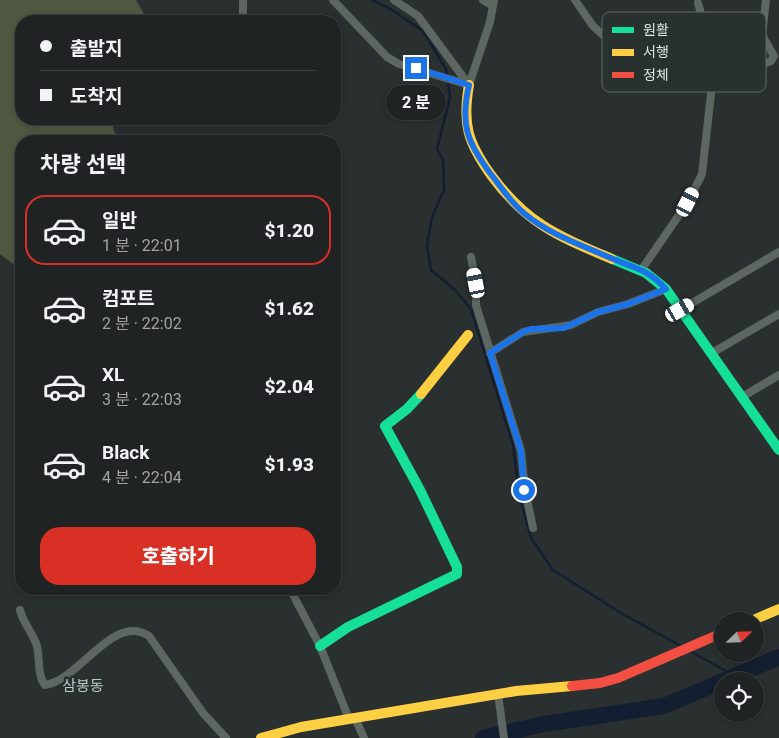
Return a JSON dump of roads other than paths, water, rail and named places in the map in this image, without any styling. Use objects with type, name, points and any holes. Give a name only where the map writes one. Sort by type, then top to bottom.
[{"type":"street","points":[[243,0],[243,15]]},
{"type":"street","points":[[333,0],[387,57],[399,64],[469,85]]},
{"type":"street","points":[[394,0],[418,16],[469,85]]},
{"type":"street","points":[[483,0],[493,3],[490,22],[465,102],[468,140],[478,157],[524,214],[558,235],[617,261],[642,269],[653,276],[666,289],[779,450]]},
{"type":"street","points":[[575,0],[593,26],[602,34]]},
{"type":"street","points":[[698,2],[701,12]]},
{"type":"street","points":[[766,41],[777,56],[766,63]]},
{"type":"street","points":[[642,269],[688,202],[702,174],[711,92]]},
{"type":"street","points":[[680,310],[779,252]]},
{"type":"street","points":[[471,257],[476,283],[476,305],[521,451],[524,490],[532,528]]},
{"type":"street","points":[[490,353],[531,329],[564,328],[598,312],[628,304],[666,289]]},
{"type":"street","points":[[712,353],[779,314]]},
{"type":"street","points":[[320,646],[348,628],[457,574],[457,567],[439,526],[385,426],[401,415],[429,385],[450,356],[468,336]]},
{"type":"street","points":[[742,397],[779,375]]},
{"type":"street","points":[[293,595],[320,646],[352,718],[364,738]]},
{"type":"street","points":[[764,616],[779,609]]},
{"type":"street","points":[[20,610],[23,622],[36,644],[40,674],[45,685],[51,684],[72,670],[117,635],[127,630],[140,630],[149,636],[204,713],[226,738]]},
{"type":"street","points":[[260,738],[352,718],[498,694],[544,687],[600,683],[618,678],[714,636]]},
{"type":"street","points":[[498,694],[504,738]]},
{"type":"waterway","points":[[372,0],[389,8],[423,31],[446,69],[447,75]]},
{"type":"waterway","points":[[448,81],[450,97],[437,149],[443,160],[444,190],[432,217],[427,246],[431,270],[455,290],[471,309],[513,445],[519,494],[531,538],[553,570],[621,613],[681,646]]},
{"type":"waterway","points":[[688,650],[728,672]]},
{"type":"waterway","points":[[483,738],[544,724],[664,706],[779,657]]},
{"type":"district","name":"삼봉동","points":[[83,686]]}]
